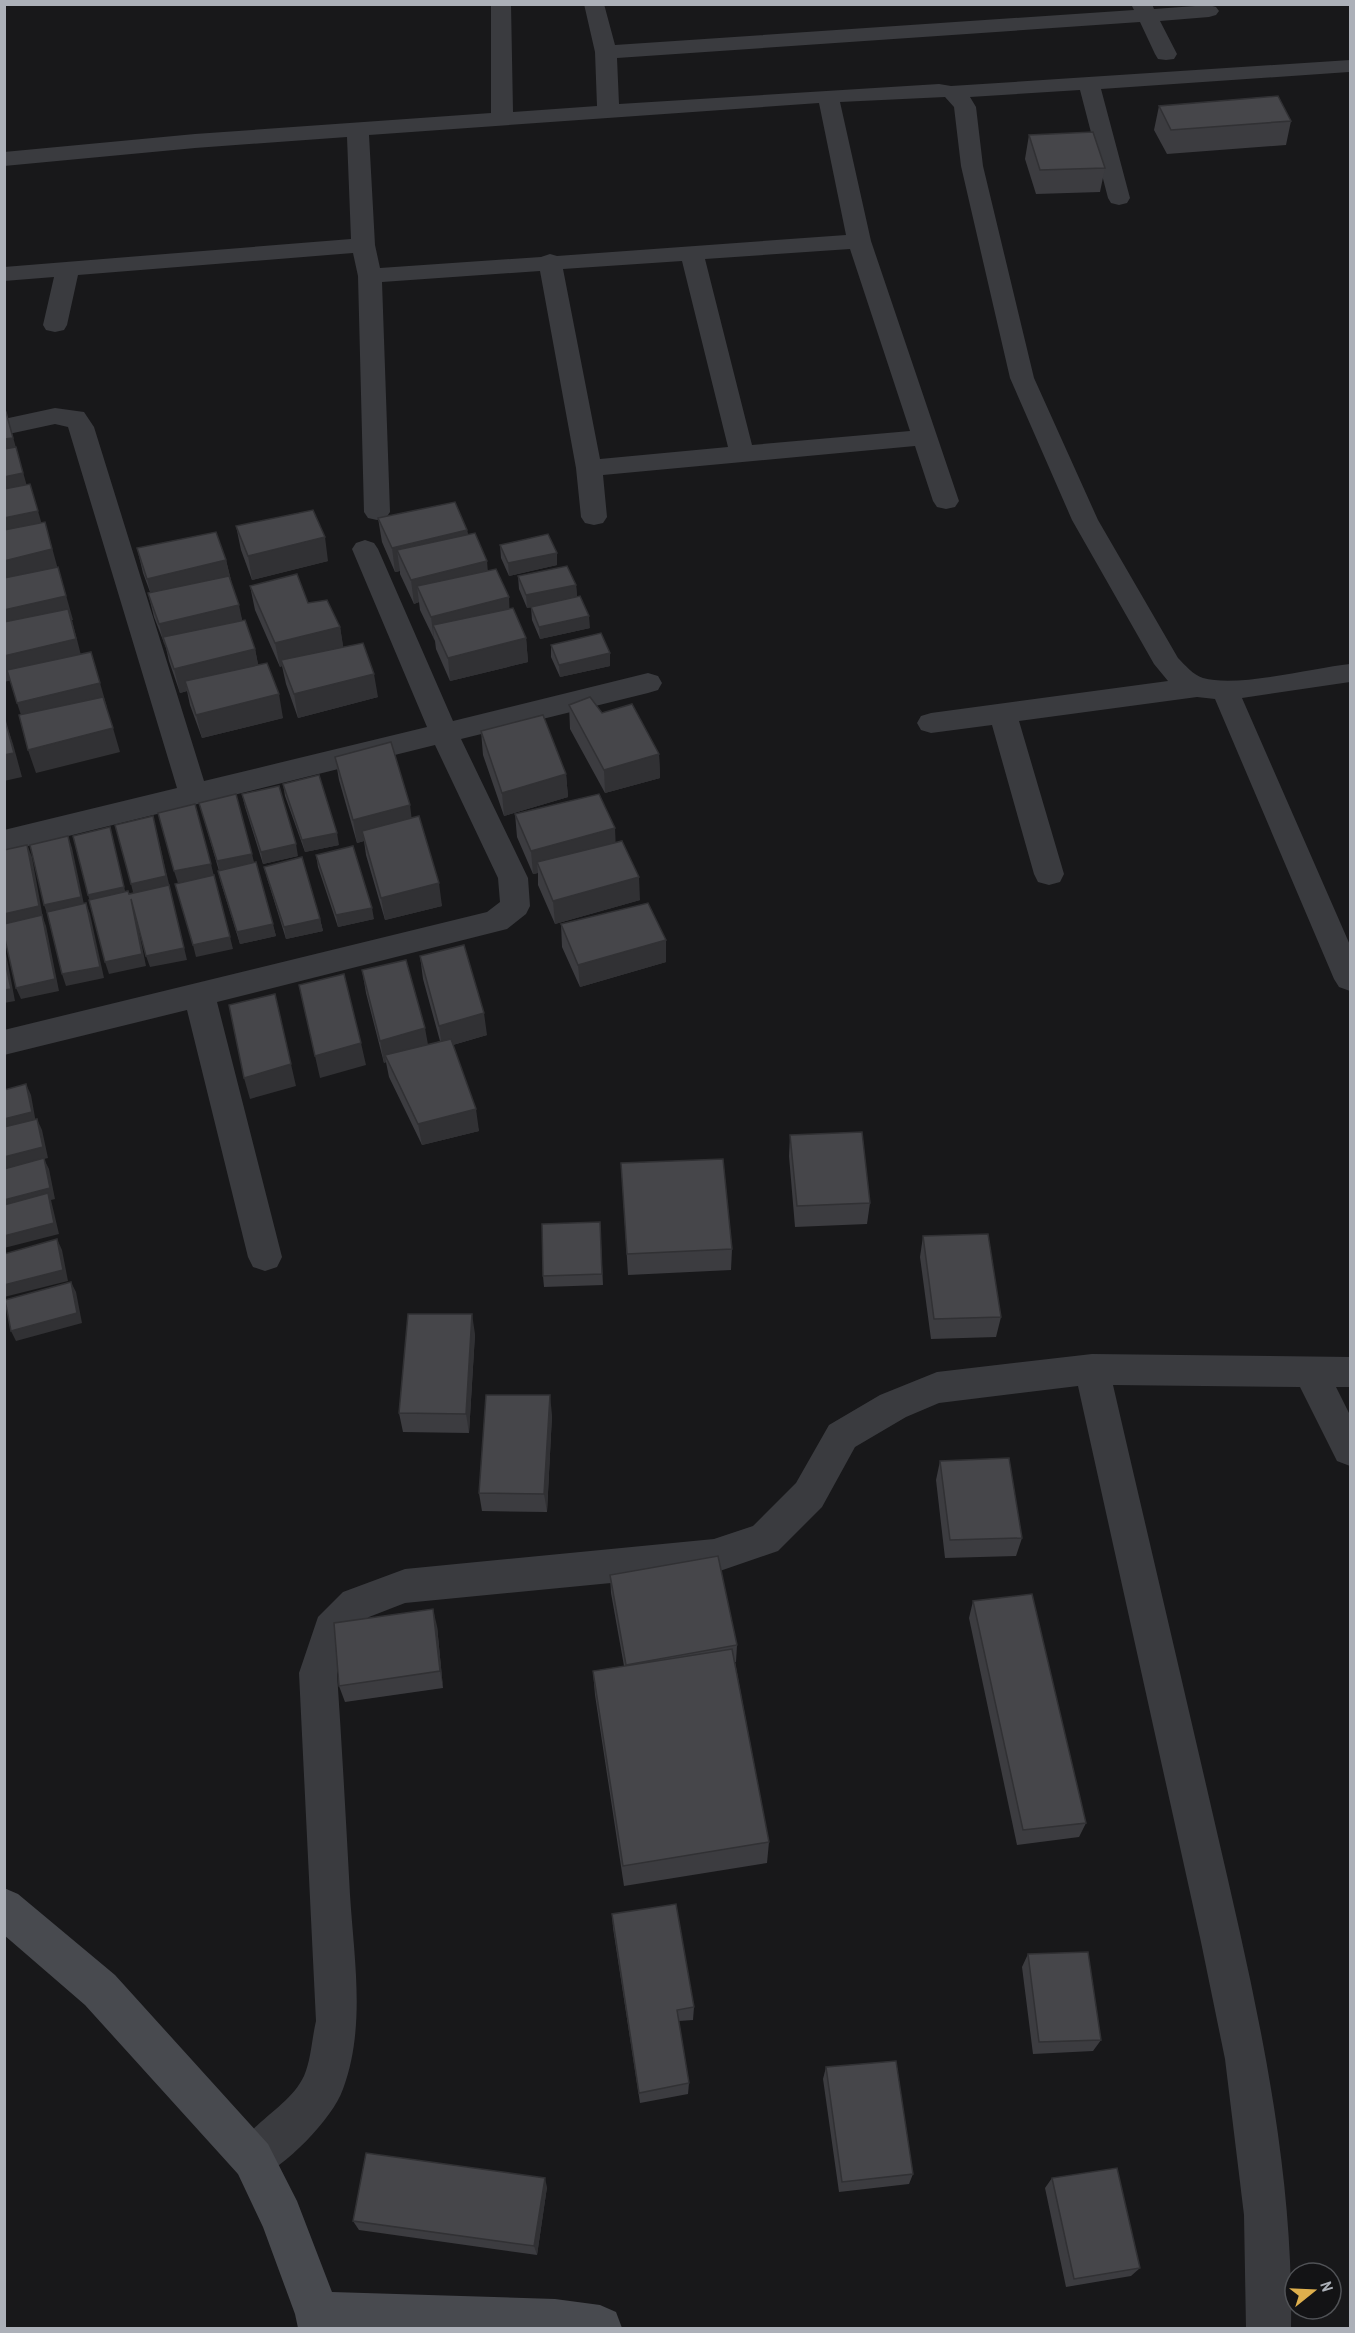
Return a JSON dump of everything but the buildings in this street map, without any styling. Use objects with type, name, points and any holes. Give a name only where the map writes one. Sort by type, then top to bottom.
[{"type":"street","points":[[501,4],[502,119]]},
{"type":"street","points":[[594,4],[606,52],[608,112]]},
{"type":"street","points":[[606,52],[1144,10],[1209,11]]},
{"type":"street","points":[[1144,10],[1166,54]]},
{"type":"street","points":[[4,159],[195,141],[828,96],[919,90],[951,92],[1348,66]]},
{"type":"street","points":[[1089,83],[1119,198]]},
{"type":"street","points":[[951,92],[960,98],[965,107],[972,166],[1022,378],[1085,520],[1168,664],[1182,680],[1212,689],[1350,979]]},
{"type":"street","points":[[828,96],[859,241],[946,501]]},
{"type":"street","points":[[358,129],[363,245],[370,276],[377,512]]},
{"type":"street","points":[[370,276],[550,261],[859,241]]},
{"type":"street","points":[[4,274],[67,271],[363,245]]},
{"type":"street","points":[[692,252],[742,454]]},
{"type":"street","points":[[550,261],[590,468],[594,517]]},
{"type":"street","points":[[55,325],[67,271]]},
{"type":"street","points":[[4,427],[56,416],[75,418],[81,427],[194,795]]},
{"type":"street","points":[[590,468],[926,437]]},
{"type":"street","points":[[4,1042],[496,921],[515,906],[513,878],[444,734],[365,549]]},
{"type":"street","points":[[931,723],[1350,673]]},
{"type":"street","points":[[4,841],[648,683]]},
{"type":"street","points":[[1003,715],[1049,874]]},
{"type":"street","points":[[199,994],[265,1257]]},
{"type":"street","points":[[1092,1369],[1222,1942],[1246,2059],[1266,2215],[1269,2328]]},
{"type":"street","points":[[253,2159],[299,2116],[324,2086],[337,2021],[318,1673],[331,1630],[356,1604],[405,1586],[714,1556],[765,1539],[809,1495],[842,1436],[893,1406],[937,1388],[1092,1369],[1350,1372]]},
{"type":"street","points":[[1310,1372],[1350,1450]]},
{"type":"street","points":[[4,1908],[100,1990],[253,2159],[281,2217],[319,2321],[555,2322],[600,2328]]}]
